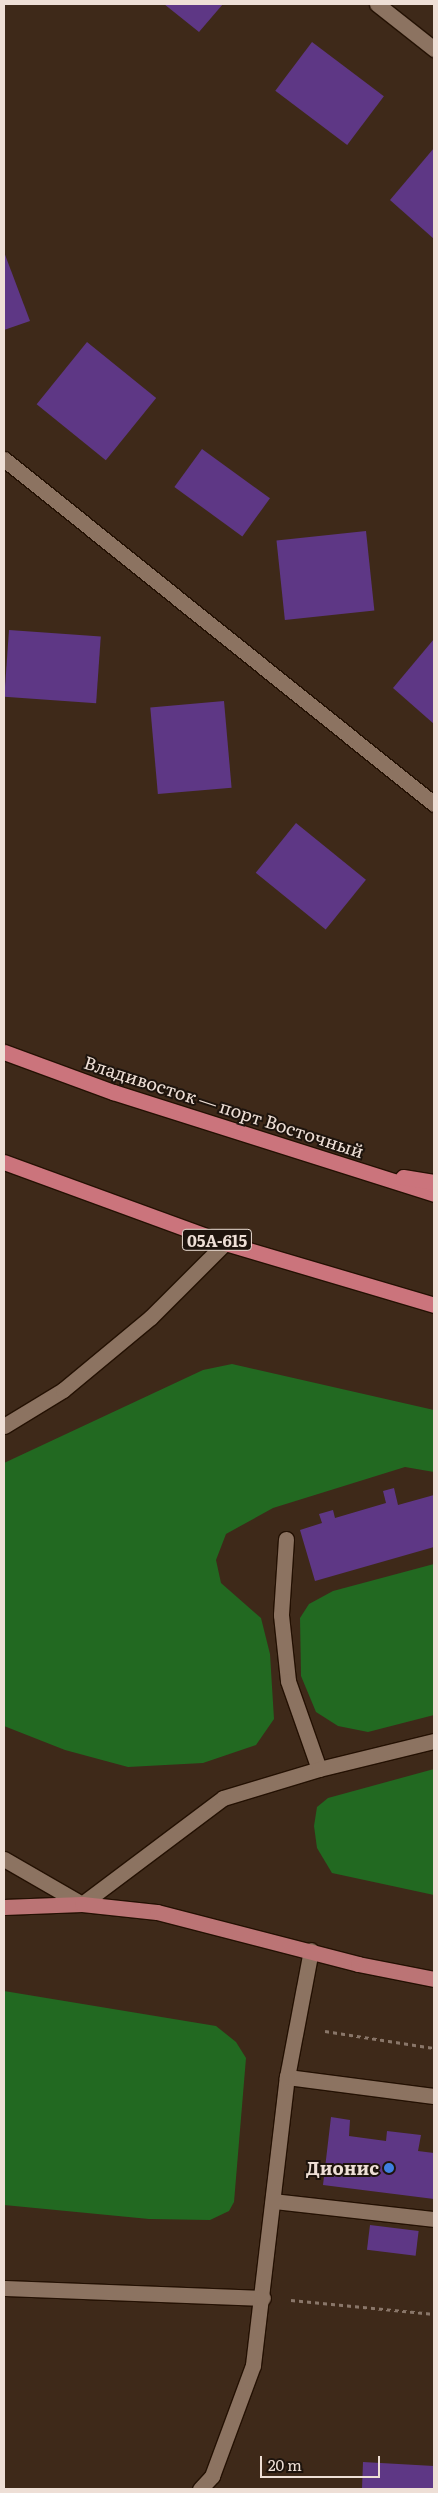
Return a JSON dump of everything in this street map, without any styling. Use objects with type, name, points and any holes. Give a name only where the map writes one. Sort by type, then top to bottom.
[{"type":"highway","name":"Владивосток — порт Восточный","points":[[4,1052],[113,1092],[434,1194]]},
{"type":"highway","name":"05А-615","points":[[4,1162],[225,1243],[434,1305]]},
{"type":"highway","points":[[347,1167],[434,1182]]},
{"type":"main road","points":[[4,1907],[82,1904],[157,1912],[311,1950],[358,1964],[434,1979]]},
{"type":"street","points":[[377,4],[434,49]]},
{"type":"street","points":[[4,459],[434,804]]},
{"type":"street","points":[[4,1426],[63,1390],[137,1329],[225,1243]]},
{"type":"street","points":[[286,1539],[281,1615],[288,1681],[319,1769]]},
{"type":"street","points":[[4,1859],[82,1904],[223,1798],[319,1769],[434,1741]]},
{"type":"street","points":[[200,2489],[212,2476],[253,2365],[263,2298],[287,2077],[295,2026],[311,1950]]},
{"type":"street","points":[[287,2077],[434,2096]]},
{"type":"street","points":[[273,2200],[434,2219]]},
{"type":"street","points":[[4,2288],[263,2298]]},
{"type":"path","points":[[295,2026],[434,2048]]},
{"type":"path","points":[[263,2298],[434,2314]]},
{"type":"green space","points":[[232,1364],[434,1410],[434,1472],[405,1467],[273,1508],[226,1534],[216,1560],[221,1583],[261,1618],[270,1654],[274,1719],[256,1745],[203,1763],[128,1767],[65,1750],[4,1726],[4,1463],[203,1370]]},
{"type":"green space","points":[[434,1564],[434,1715],[368,1732],[338,1726],[316,1712],[301,1676],[300,1618],[309,1604],[333,1591]]},
{"type":"green space","points":[[434,1769],[434,1895],[332,1873],[317,1848],[314,1826],[317,1807],[328,1798]]},
{"type":"green space","points":[[4,1991],[216,2026],[236,2042],[246,2058],[234,2202],[229,2211],[210,2220],[149,2219],[4,2205]]},
{"type":"building","points":[[164,4],[223,4],[199,32]]},
{"type":"building","points":[[312,42],[384,96],[347,145],[275,91]]},
{"type":"building","points":[[434,148],[434,239],[390,200]]},
{"type":"building","points":[[4,252],[30,321],[4,330]]},
{"type":"building","points":[[87,342],[156,398],[106,460],[37,404]]},
{"type":"building","points":[[202,449],[270,498],[242,536],[174,487]]},
{"type":"building","points":[[366,531],[374,611],[285,620],[276,540]]},
{"type":"building","points":[[9,630],[101,636],[96,703],[4,697]]},
{"type":"building","points":[[434,639],[434,724],[393,688]]},
{"type":"building","points":[[224,701],[232,788],[158,794],[150,707]]},
{"type":"building","points":[[296,823],[366,880],[326,929],[256,873]]},
{"type":"building","points":[[394,1488],[398,1505],[434,1495],[434,1547],[315,1581],[300,1530],[322,1523],[319,1514],[333,1510],[335,1518],[386,1503],[383,1491]]},
{"type":"building","points":[[331,2117],[350,2120],[349,2136],[386,2141],[387,2131],[421,2135],[418,2151],[434,2153],[434,2199],[323,2185]]},
{"type":"building","points":[[370,2225],[419,2231],[416,2256],[367,2250]]},
{"type":"building","points":[[363,2462],[434,2466],[434,2489],[362,2489]]},
{"type":"place","name":"Дионис","points":[[389,2168]]}]
